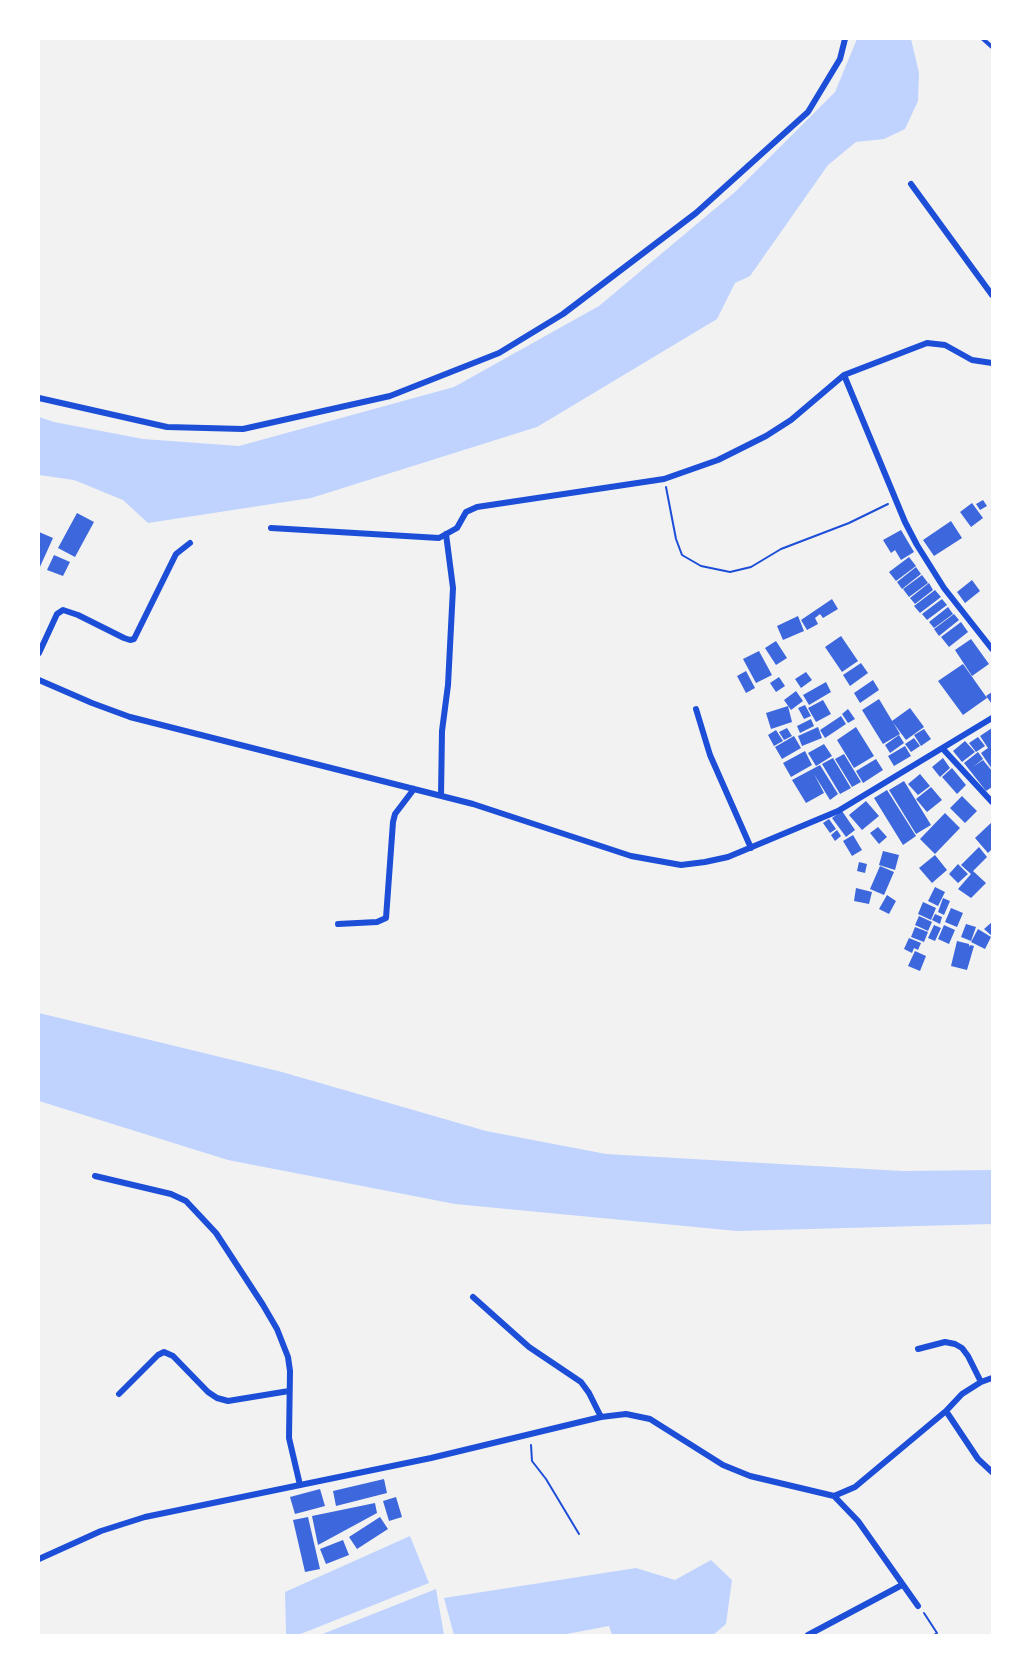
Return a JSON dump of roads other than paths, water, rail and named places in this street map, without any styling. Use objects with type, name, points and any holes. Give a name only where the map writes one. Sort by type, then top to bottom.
[{"type":"street","points":[[39,398],[167,427],[243,429],[390,396],[499,353],[563,314],[696,213],[808,112],[840,59],[845,39]]},
{"type":"street","points":[[911,184],[992,295]]},
{"type":"street","points":[[271,528],[439,538],[457,528],[466,512],[477,507],[664,479],[718,460],[766,436],[790,420],[844,375],[927,343],[945,345],[972,360],[992,363]]},
{"type":"street","points":[[844,375],[917,545],[944,588],[992,649]]},
{"type":"street","points":[[441,796],[442,731],[448,685],[453,588],[446,534]]},
{"type":"street","points":[[39,653],[57,614],[63,610],[124,638],[134,639],[176,554],[190,543]]},
{"type":"street","points":[[39,680],[130,717],[473,804],[631,856],[669,864],[694,864],[716,860],[752,848],[838,811],[992,718]]},
{"type":"street","points":[[696,709],[710,755],[752,848]]},
{"type":"street","points":[[944,749],[992,802]]},
{"type":"street","points":[[338,924],[377,922],[386,918],[393,822],[395,814],[414,789]]},
{"type":"street","points":[[94,1176],[171,1194],[186,1201],[216,1233],[277,1329],[288,1357],[290,1438],[300,1485]]},
{"type":"street","points":[[473,1297],[529,1347],[581,1382],[601,1417]]},
{"type":"street","points":[[918,1349],[945,1342],[955,1344],[962,1348],[981,1382]]},
{"type":"street","points":[[119,1394],[158,1355],[164,1352],[173,1356],[208,1392],[217,1398],[228,1401],[289,1391]]},
{"type":"street","points":[[834,1496],[855,1486],[946,1411],[962,1394],[992,1378]]},
{"type":"street","points":[[946,1411],[978,1459],[992,1472]]},
{"type":"street","points":[[39,1559],[101,1531],[145,1517],[530,1436],[601,1417],[626,1414],[650,1419],[730,1468],[750,1476],[834,1496],[858,1521],[918,1606]]},
{"type":"street","points":[[808,1635],[902,1585]]},
{"type":"lane","points":[[983,39],[992,47]]},
{"type":"water","points":[[857,39],[911,39],[919,73],[918,101],[905,129],[884,139],[856,142],[828,165],[750,276],[735,283],[717,319],[537,427],[311,498],[148,523],[123,500],[74,480],[39,475],[39,417],[143,439],[239,446],[454,387],[599,306],[735,192],[835,92]]},
{"type":"water","points":[[39,1013],[282,1072],[486,1131],[606,1154],[902,1171],[992,1170],[992,1224],[737,1231],[455,1204],[228,1160],[39,1101]]},
{"type":"water","points":[[410,1536],[429,1583],[298,1635],[286,1635],[285,1592]]},
{"type":"water","points":[[711,1560],[732,1580],[726,1624],[713,1635],[612,1635],[609,1626],[561,1635],[454,1635],[444,1598],[636,1568],[675,1580]]},
{"type":"water","points":[[436,1589],[444,1635],[320,1635]]}]
